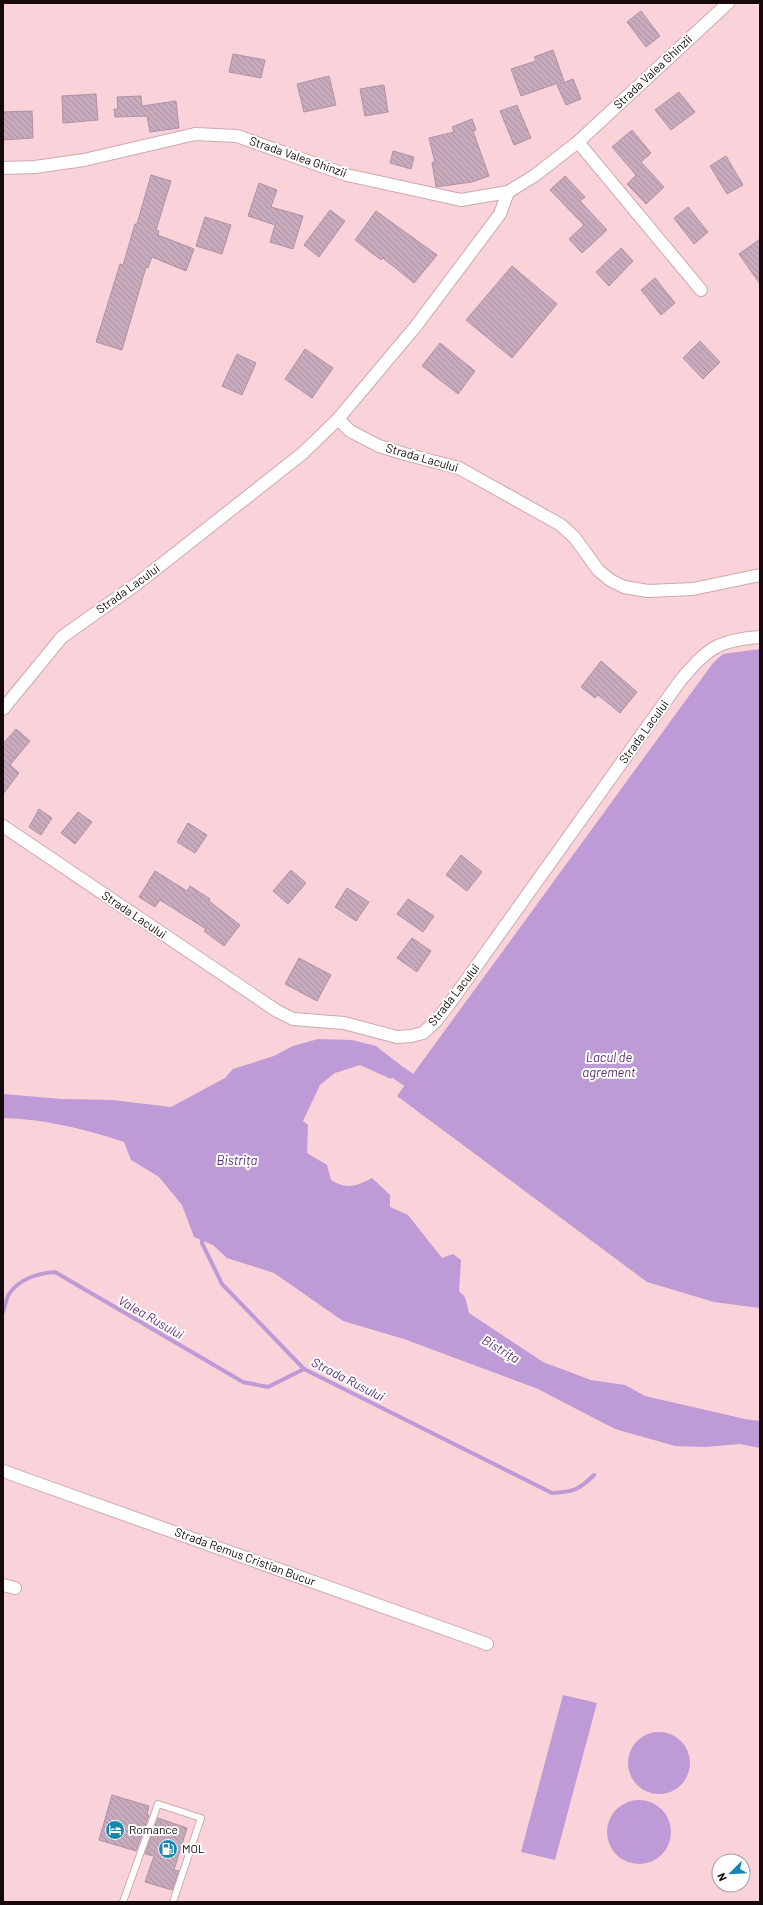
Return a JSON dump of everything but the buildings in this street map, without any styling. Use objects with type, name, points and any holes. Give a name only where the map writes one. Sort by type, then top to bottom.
[{"type":"street","name":"Strada Valea Ghinzii","points":[[3,168],[35,167],[84,160],[195,134],[237,136],[348,175],[461,200],[508,192],[534,176],[578,142],[728,3]]},
{"type":"street","points":[[578,142],[701,290]]},
{"type":"street","name":"Strada Lacului","points":[[3,709],[62,637],[138,583],[303,452],[338,419],[416,326],[500,214],[508,192]]},
{"type":"street","name":"Strada Lacului","points":[[338,419],[350,431],[379,446],[459,468],[561,525],[575,538],[598,570],[610,580],[624,587],[648,591],[693,589],[760,575]]},
{"type":"street","name":"Strada Lacului","points":[[3,826],[277,1012],[293,1019],[344,1023],[397,1037],[411,1036],[423,1033],[436,1021],[450,1003],[680,682],[699,659],[712,648],[726,642],[760,637]]},
{"type":"street","name":"Strada Remus Cristian Bucur","points":[[3,1471],[487,1644]]},
{"type":"street","points":[[3,1585],[15,1588]]},
{"type":"lane","points":[[123,1902],[158,1804],[201,1818],[173,1902]]},
{"type":"water","name":"Lacul de agrement","points":[[760,649],[760,1308],[714,1302],[647,1282],[397,1096],[713,663],[723,654]]},
{"type":"water","name":"Bistrița","points":[[318,1039],[352,1040],[376,1046],[399,1064],[391,1079],[360,1065],[335,1073],[320,1085],[303,1121],[308,1125],[307,1153],[327,1165],[331,1180],[342,1185],[357,1185],[372,1178],[390,1195],[390,1207],[408,1215],[442,1258],[453,1254],[461,1260],[459,1291],[465,1297],[469,1313],[543,1362],[591,1380],[625,1385],[645,1396],[745,1419],[760,1421],[760,1448],[740,1444],[705,1447],[675,1446],[615,1429],[538,1389],[404,1339],[343,1321],[274,1273],[227,1258],[213,1245],[194,1237],[182,1205],[159,1177],[131,1160],[124,1142],[95,1133],[49,1123],[33,1120],[3,1118],[3,1094],[62,1099],[112,1100],[171,1107],[225,1078],[233,1069],[274,1056],[293,1046]]},
{"type":"water","points":[[563,1695],[597,1703],[555,1860],[521,1852]]},
{"type":"water","points":[[659,1732],[671,1734],[681,1741],[688,1751],[690,1763],[688,1775],[681,1785],[671,1792],[659,1794],[647,1792],[637,1785],[630,1775],[628,1763],[630,1751],[637,1741],[647,1734]]},
{"type":"water","points":[[639,1800],[651,1802],[662,1809],[669,1820],[671,1832],[669,1844],[662,1855],[651,1862],[639,1864],[627,1862],[616,1855],[609,1844],[607,1832],[609,1820],[616,1809],[627,1802]]},
{"type":"waterway","points":[[378,1059],[409,1080]]},
{"type":"waterway","name":"Strada Rusului","points":[[202,1236],[202,1243],[222,1284],[304,1369],[552,1493],[571,1491],[580,1487],[594,1475]]},
{"type":"waterway","name":"Valea Rusului","points":[[3,1312],[9,1294],[18,1284],[36,1275],[55,1272],[243,1382],[268,1387],[304,1369]]},
{"type":"place","name":"Romance","points":[[115,1830]]},
{"type":"place","name":"MOL","points":[[168,1849]]}]
